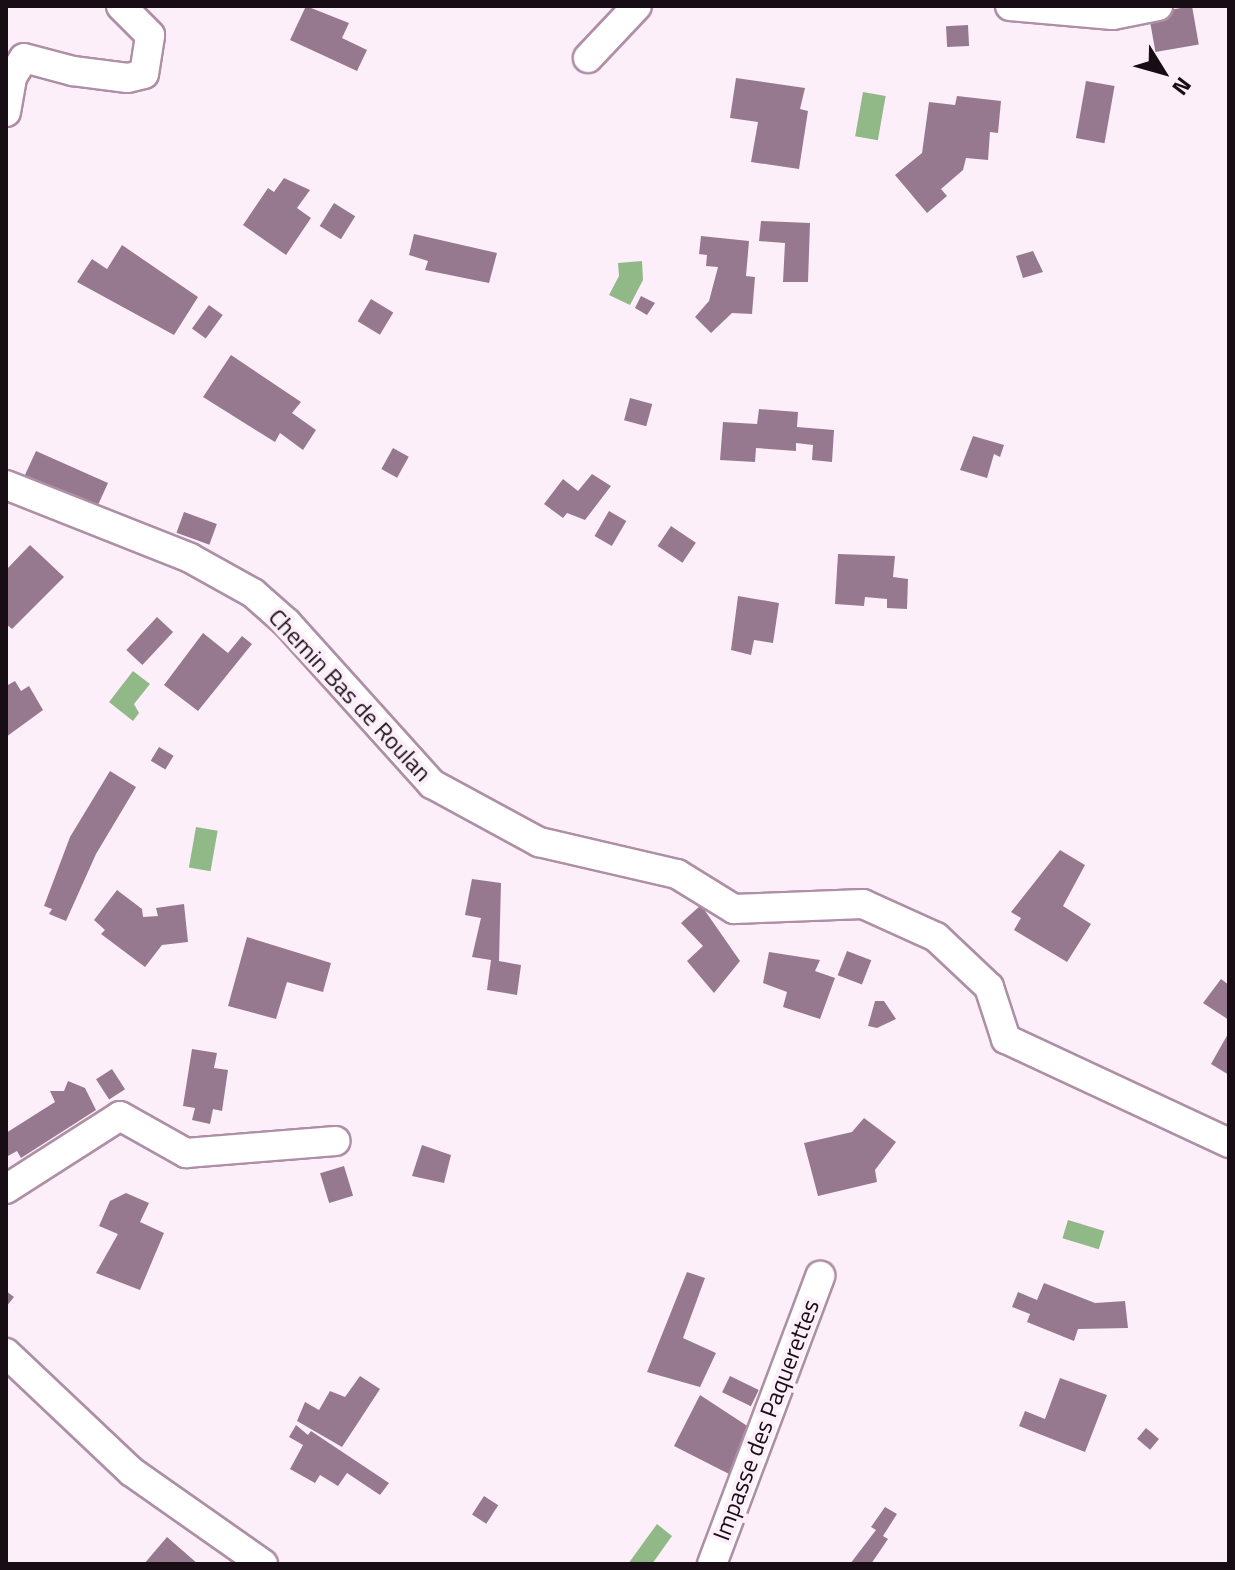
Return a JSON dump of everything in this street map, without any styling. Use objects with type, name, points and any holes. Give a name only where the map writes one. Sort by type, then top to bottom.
[{"type":"street","points":[[6,112],[12,77],[24,58],[73,71],[128,78],[144,74],[150,35],[121,6]]},
{"type":"street","points":[[588,58],[637,6]]},
{"type":"street","points":[[1010,6],[1113,15],[1158,6]]},
{"type":"street","name":"Chemin Bas de Roulan","points":[[6,485],[190,558],[253,593],[287,623],[432,784],[539,842],[677,874],[734,909],[863,904],[936,937],[989,987],[1006,1039],[1229,1143]]},
{"type":"street","points":[[6,1189],[120,1116],[186,1153],[336,1141]]},
{"type":"street","name":"Impasse des Paquerettes","points":[[712,1564],[820,1276]]},
{"type":"street","points":[[6,1353],[132,1472],[263,1564]]},
{"type":"shaded area","points":[[863,92],[886,96],[878,140],[855,136]]},
{"type":"shaded area","points":[[642,261],[643,280],[630,305],[609,295],[619,276],[618,263]]},
{"type":"shaded area","points":[[133,671],[150,684],[134,704],[139,713],[133,721],[109,702]]},
{"type":"shaded area","points":[[196,827],[218,831],[211,871],[189,867]]},
{"type":"shaded area","points":[[1068,1220],[1104,1231],[1099,1249],[1062,1238]]},
{"type":"shaded area","points":[[657,1524],[672,1536],[652,1564],[628,1564]]},
{"type":"building","points":[[306,6],[349,23],[342,38],[367,50],[357,71],[290,40]]},
{"type":"building","points":[[1192,6],[1199,44],[1155,52],[1149,14]]},
{"type":"building","points":[[968,25],[969,46],[947,47],[946,26]]},
{"type":"building","points":[[736,78],[805,88],[800,109],[808,111],[799,169],[751,162],[758,122],[730,118]]},
{"type":"building","points":[[1086,81],[1115,86],[1104,143],[1076,138]]},
{"type":"building","points":[[957,96],[1001,101],[998,133],[990,132],[988,160],[966,158],[963,170],[941,189],[947,196],[927,213],[895,175],[922,153],[929,102],[955,105]]},
{"type":"building","points":[[284,178],[310,190],[297,208],[311,218],[286,255],[243,225],[268,188],[274,192]]},
{"type":"building","points":[[334,203],[355,216],[341,239],[320,226]]},
{"type":"building","points":[[761,221],[810,223],[808,282],[783,282],[785,243],[759,241]]},
{"type":"building","points":[[414,234],[497,253],[489,283],[425,270],[428,261],[409,255]]},
{"type":"building","points":[[701,236],[749,241],[746,276],[755,277],[752,314],[732,313],[711,333],[695,317],[709,301],[718,267],[706,266],[707,255],[699,254]]},
{"type":"building","points":[[122,245],[198,297],[174,335],[77,282],[92,259],[107,269]]},
{"type":"building","points":[[1033,251],[1043,272],[1023,278],[1016,256]]},
{"type":"building","points":[[641,296],[655,303],[647,315],[635,308]]},
{"type":"building","points":[[371,299],[393,312],[380,335],[358,321]]},
{"type":"building","points":[[209,305],[223,315],[206,338],[192,328]]},
{"type":"building","points":[[231,355],[301,402],[292,413],[316,430],[303,450],[280,433],[275,442],[203,397]]},
{"type":"building","points":[[630,398],[652,404],[646,426],[624,420]]},
{"type":"building","points":[[759,409],[798,412],[797,427],[834,430],[832,462],[812,460],[813,445],[796,443],[796,451],[756,448],[755,462],[720,460],[723,422],[757,424]]},
{"type":"building","points":[[973,436],[1004,445],[1000,457],[994,454],[987,478],[960,470]]},
{"type":"building","points":[[393,448],[409,457],[397,478],[381,469]]},
{"type":"building","points":[[36,451],[108,483],[98,505],[24,477]]},
{"type":"building","points":[[592,474],[611,486],[585,520],[567,513],[563,518],[544,504],[563,479],[578,491]]},
{"type":"building","points":[[609,511],[626,521],[612,546],[594,536]]},
{"type":"building","points":[[184,512],[217,524],[209,545],[176,533]]},
{"type":"building","points":[[671,526],[696,543],[682,563],[658,546]]},
{"type":"building","points":[[30,545],[64,577],[12,629],[6,624],[6,570]]},
{"type":"building","points":[[838,554],[895,556],[893,577],[908,579],[907,609],[887,608],[887,599],[865,597],[864,606],[835,604]]},
{"type":"building","points":[[738,596],[779,603],[773,643],[754,640],[751,655],[731,650]]},
{"type":"building","points":[[157,617],[173,632],[142,665],[126,650]]},
{"type":"building","points":[[203,633],[228,653],[242,636],[252,644],[198,711],[164,685]]},
{"type":"building","points":[[15,681],[21,691],[29,686],[43,710],[6,737],[6,686]]},
{"type":"building","points":[[159,747],[174,756],[165,769],[151,761]]},
{"type":"building","points":[[110,771],[136,787],[96,854],[66,921],[49,914],[52,909],[44,906],[70,837]]},
{"type":"building","points":[[1060,850],[1085,865],[1063,906],[1091,924],[1067,962],[1014,930],[1021,918],[1011,912]]},
{"type":"building","points":[[472,879],[501,883],[499,961],[521,965],[517,995],[487,990],[491,960],[472,957],[481,918],[465,915]]},
{"type":"building","points":[[117,890],[142,909],[143,917],[158,916],[156,908],[184,904],[188,942],[162,945],[145,967],[101,934],[105,930],[94,920]]},
{"type":"building","points":[[701,905],[740,961],[714,993],[687,961],[703,946],[681,923]]},
{"type":"building","points":[[247,937],[331,963],[323,992],[287,982],[276,1019],[228,1006]]},
{"type":"building","points":[[847,951],[871,960],[862,985],[838,975]]},
{"type":"building","points":[[769,952],[820,960],[815,971],[835,978],[820,1019],[783,1007],[787,992],[763,983]]},
{"type":"building","points":[[1221,979],[1229,985],[1229,1020],[1203,1003]]},
{"type":"building","points":[[875,1001],[884,1001],[896,1019],[877,1028],[868,1026]]},
{"type":"building","points":[[1229,1032],[1229,1075],[1211,1064]]},
{"type":"building","points":[[192,1049],[217,1053],[214,1068],[228,1070],[222,1111],[213,1109],[210,1124],[192,1120],[195,1108],[183,1106]]},
{"type":"building","points":[[112,1069],[125,1089],[109,1099],[96,1079]]},
{"type":"building","points":[[68,1081],[85,1088],[96,1110],[21,1158],[17,1151],[6,1157],[6,1133],[55,1102],[50,1091],[64,1091]]},
{"type":"building","points":[[864,1118],[896,1142],[875,1170],[877,1182],[818,1196],[804,1143],[852,1132]]},
{"type":"building","points":[[422,1145],[451,1155],[444,1183],[412,1176]]},
{"type":"building","points":[[344,1166],[353,1196],[329,1203],[320,1173]]},
{"type":"building","points":[[126,1193],[149,1203],[140,1222],[164,1233],[140,1290],[96,1273],[118,1234],[99,1226],[110,1201]]},
{"type":"building","points":[[687,1272],[705,1278],[683,1338],[716,1353],[700,1387],[647,1372]]},
{"type":"building","points":[[1044,1283],[1095,1303],[1125,1301],[1128,1328],[1078,1329],[1074,1341],[1027,1322],[1030,1314],[1012,1307],[1018,1292],[1037,1300]]},
{"type":"building","points":[[6,1291],[14,1297],[6,1307]]},
{"type":"building","points":[[360,1376],[380,1389],[342,1447],[297,1421],[305,1402],[319,1410],[330,1391],[345,1397]]},
{"type":"building","points":[[730,1376],[759,1390],[751,1406],[722,1392]]},
{"type":"building","points":[[1060,1378],[1107,1395],[1085,1452],[1019,1426],[1025,1411],[1045,1419]]},
{"type":"building","points":[[700,1395],[755,1431],[735,1477],[674,1446]]},
{"type":"building","points":[[296,1425],[308,1435],[311,1431],[389,1483],[380,1495],[347,1473],[338,1486],[320,1475],[315,1483],[290,1469],[303,1445],[289,1437]]},
{"type":"building","points":[[1146,1428],[1159,1439],[1150,1450],[1137,1439]]},
{"type":"building","points":[[484,1496],[498,1505],[486,1524],[472,1514]]},
{"type":"building","points":[[885,1507],[897,1514],[883,1536],[888,1539],[871,1564],[850,1564],[876,1530],[871,1527]]},
{"type":"building","points":[[167,1537],[198,1564],[144,1564]]}]
